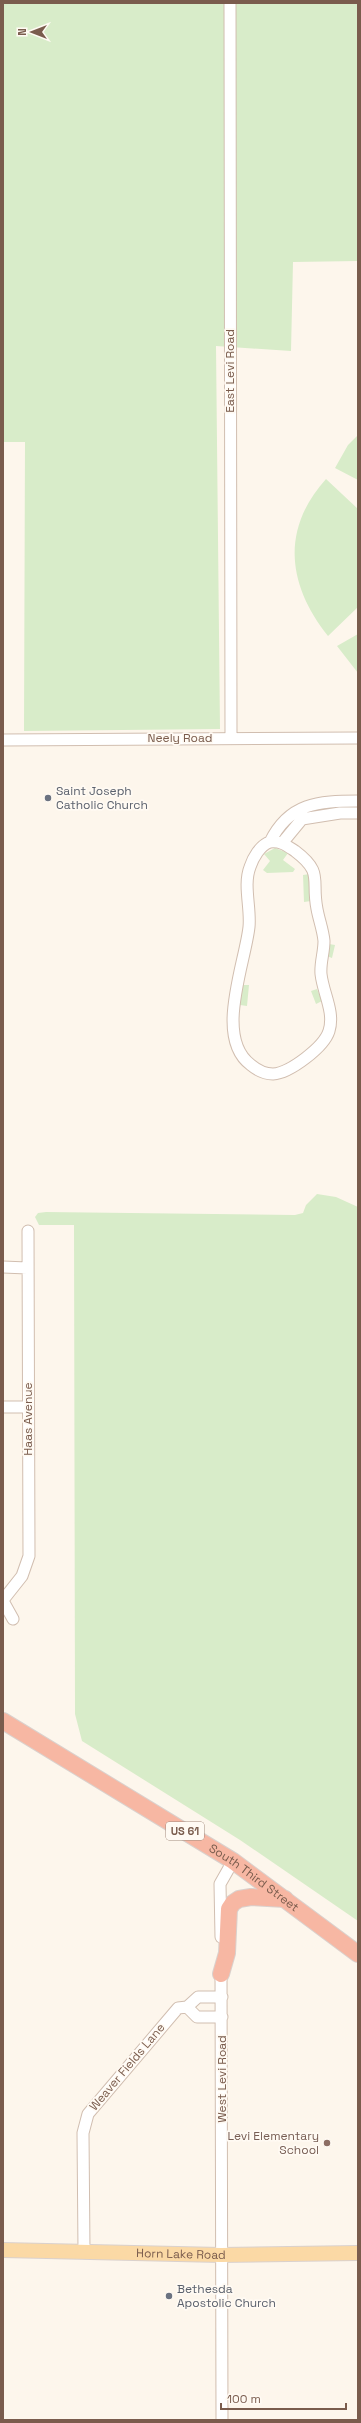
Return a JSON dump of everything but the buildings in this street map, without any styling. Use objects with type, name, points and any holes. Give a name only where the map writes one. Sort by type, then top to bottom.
[{"type":"highway","name":"South Third Street","points":[[3,1720],[233,1861],[358,1954]]},
{"type":"highway","points":[[221,1974],[227,1952],[229,1909],[239,1899],[251,1897],[285,1899]]},
{"type":"main road","name":"Horn Lake Road","points":[[3,2250],[221,2255],[358,2253]]},
{"type":"street","name":"East Levi Road","points":[[230,3],[231,738]]},
{"type":"street","name":"Neely Road","points":[[3,740],[358,738]]},
{"type":"street","points":[[283,842],[302,819],[354,807]]},
{"type":"street","points":[[270,842],[274,833],[294,811],[301,808],[354,807]]},
{"type":"street","points":[[270,842],[283,842],[304,858],[314,870],[317,908],[324,940],[321,958],[322,982],[330,1008],[330,1022],[329,1031],[319,1046],[288,1069],[273,1074],[260,1071],[242,1056],[235,1043],[234,1008],[237,979],[250,926],[249,869],[263,846],[270,842]]},
{"type":"street","name":"Haas Avenue","points":[[3,1600],[22,1576],[29,1556],[28,1231]]},
{"type":"street","points":[[3,1268],[27,1268]]},
{"type":"street","points":[[3,1407],[28,1407]]},
{"type":"street","points":[[3,1600],[13,1619]]},
{"type":"street","name":"West Levi Road","points":[[222,2420],[222,1997],[220,1884],[233,1861]]},
{"type":"street","name":"Weaver Fields Lane","points":[[84,2251],[83,2133],[88,2114],[178,2008],[187,2007],[198,1997],[222,1997]]},
{"type":"street","points":[[187,2007],[197,2017],[222,2017]]},
{"type":"green space","points":[[3,3],[358,3],[358,261],[293,262],[291,351],[216,346],[220,729],[24,731],[25,442],[3,442]]},
{"type":"green space","points":[[358,435],[358,480],[335,468],[348,445]]},
{"type":"green space","points":[[326,479],[358,509],[358,607],[328,636],[304,598],[298,578],[295,558],[296,538],[301,518],[311,498]]},
{"type":"green space","points":[[358,634],[358,673],[337,646]]},
{"type":"green space","points":[[275,848],[288,853],[283,860],[295,869],[293,872],[267,873],[263,870],[270,861],[264,854]]},
{"type":"green space","points":[[310,874],[311,901],[304,902],[303,875]]},
{"type":"green space","points":[[329,944],[335,945],[332,958],[327,956]]},
{"type":"green space","points":[[241,985],[249,985],[247,1006],[240,1005]]},
{"type":"green space","points":[[317,989],[322,1001],[316,1004],[311,991]]},
{"type":"green space","points":[[317,1194],[336,1197],[358,1207],[358,1921],[240,1840],[82,1741],[75,1714],[74,1225],[39,1225],[35,1217],[38,1213],[46,1212],[295,1215],[303,1213],[306,1205]]},
{"type":"place","name":"Saint Joseph Catholic Church","points":[[48,798]]},
{"type":"place","name":"Levi Elementary School","points":[[327,2143]]},
{"type":"place","name":"Bethesda Apostolic Church","points":[[169,2296]]}]
